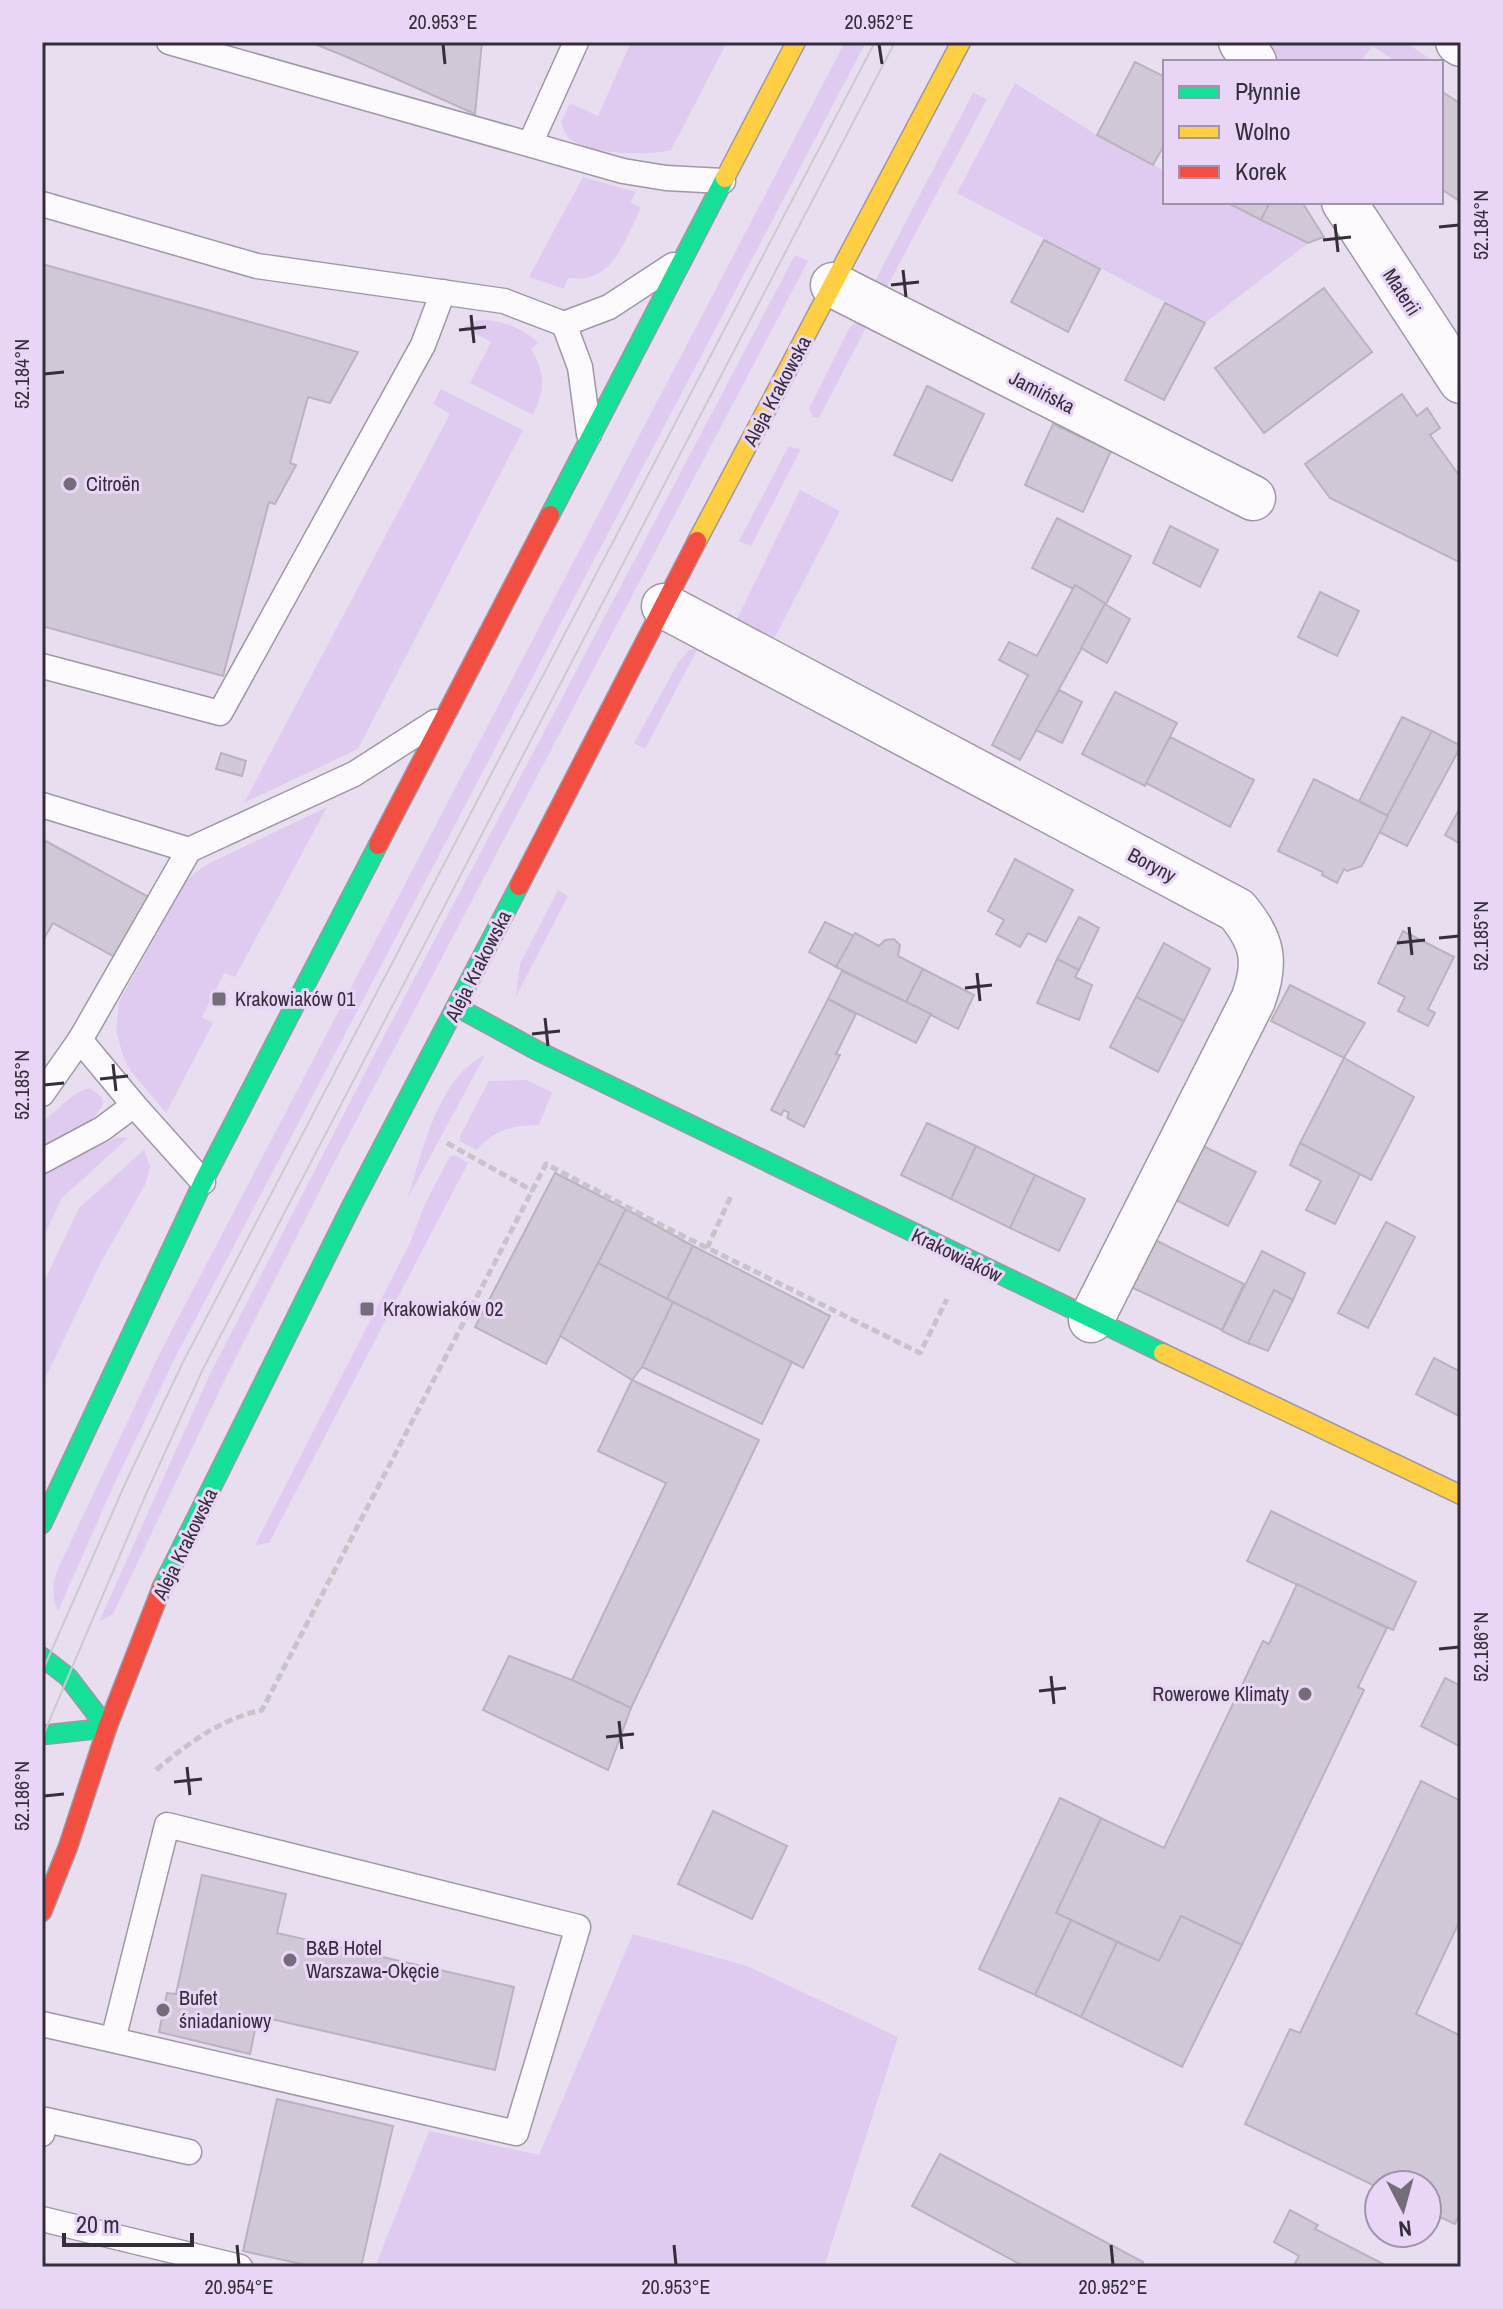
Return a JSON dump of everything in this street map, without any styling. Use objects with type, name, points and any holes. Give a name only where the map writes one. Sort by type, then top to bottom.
[{"type":"main road","points":[[42,1524],[203,1182],[796,42]]},
{"type":"main road","name":"Aleja Krakowska","points":[[42,1912],[68,1847],[107,1728],[162,1587],[325,1257],[961,42]]},
{"type":"main road","name":"Krakowiaków","points":[[457,1007],[536,1050],[1091,1320],[1461,1495]]},
{"type":"main road","points":[[42,1657],[68,1677],[107,1728]]},
{"type":"main road","points":[[42,1735],[107,1728]]},
{"type":"street","points":[[1241,42],[1253,60]]},
{"type":"street","name":"Materii","points":[[1345,204],[1461,381]]},
{"type":"street","name":"Jamińska","points":[[833,285],[1253,498]]},
{"type":"street","name":"Boryny","points":[[664,606],[1237,910],[1253,929],[1260,950],[1261,978],[1253,1000],[1091,1320]]},
{"type":"lane","points":[[169,42],[623,171],[666,178],[723,181]]},
{"type":"lane","points":[[530,144],[576,42]]},
{"type":"lane","points":[[42,204],[257,266],[504,301],[564,324],[609,307],[683,258]]},
{"type":"lane","points":[[42,666],[220,713],[423,345],[443,292]]},
{"type":"lane","points":[[564,324],[580,367],[589,440]]},
{"type":"lane","points":[[45,1086],[80,1040],[189,850],[354,774],[447,714]]},
{"type":"lane","points":[[42,805],[189,850]]},
{"type":"lane","points":[[80,1040],[203,1182]]},
{"type":"lane","points":[[42,1161],[102,1129],[134,1105]]},
{"type":"lane","points":[[42,2024],[516,2133],[578,1927],[167,1825],[113,2040]]},
{"type":"lane","points":[[42,2134],[46,2120],[189,2152]]},
{"type":"lane","points":[[42,2219],[240,2267]]},
{"type":"path","points":[[447,1143],[533,1191]]},
{"type":"path","points":[[156,1770],[193,1739],[225,1721],[262,1710],[546,1164],[920,1353],[950,1293]]},
{"type":"path","points":[[707,1248],[735,1189]]},
{"type":"shaded area","points":[[631,42],[727,42],[671,150],[648,153],[605,151],[580,144],[568,137],[563,129],[561,122],[570,103],[598,116]]},
{"type":"shaded area","points":[[845,42],[866,42],[175,1358],[58,1611],[53,1592],[56,1573],[160,1353]]},
{"type":"shaded area","points":[[1260,42],[1405,42],[1432,60],[1394,60],[1372,46],[1362,60],[1271,60]]},
{"type":"shaded area","points":[[1015,83],[1097,135],[1163,170],[1163,204],[1230,204],[1308,243],[1205,323],[957,193]]},
{"type":"shaded area","points":[[973,93],[987,99],[882,296],[875,287],[876,279]]},
{"type":"shaded area","points":[[583,177],[636,192],[630,202],[641,208],[622,246],[606,268],[596,275],[568,278],[564,289],[529,277]]},
{"type":"shaded area","points":[[795,255],[808,261],[324,1182],[225,1379],[113,1614],[99,1622],[210,1374]]},
{"type":"shaded area","points":[[479,320],[511,326],[538,343],[531,349],[539,366],[542,389],[533,415],[470,383],[491,342],[463,327]]},
{"type":"shaded area","points":[[870,320],[819,418],[813,417],[809,409],[850,327],[857,321]]},
{"type":"shaded area","points":[[441,389],[523,430],[358,749],[244,803],[450,414],[433,404]]},
{"type":"shaded area","points":[[788,447],[801,449],[751,546],[739,541]]},
{"type":"shaded area","points":[[800,490],[840,511],[776,635],[767,644],[735,623]]},
{"type":"shaded area","points":[[698,648],[645,749],[634,743],[678,663],[689,650]]},
{"type":"shaded area","points":[[327,807],[235,977],[224,973],[202,1017],[213,1023],[166,1113],[124,1059],[116,1031],[119,1002],[188,878],[208,864]]},
{"type":"shaded area","points":[[558,890],[568,896],[516,996],[520,964]]},
{"type":"shaded area","points":[[485,1055],[408,1198],[426,1139],[444,1098],[455,1080]]},
{"type":"shaded area","points":[[526,1080],[552,1092],[539,1125],[505,1130],[477,1150],[461,1142],[460,1136],[489,1081]]},
{"type":"shaded area","points":[[90,1088],[102,1097],[103,1104],[98,1112],[77,1130],[42,1145],[42,1123],[71,1098]]},
{"type":"shaded area","points":[[118,1137],[128,1138],[62,1198],[42,1240],[42,1174]]},
{"type":"shaded area","points":[[144,1150],[150,1166],[146,1183],[101,1262],[42,1385],[42,1286],[79,1208]]},
{"type":"shaded area","points":[[455,1155],[468,1163],[269,1543],[255,1545],[410,1243],[424,1206],[450,1156]]},
{"type":"shaded area","points":[[633,1934],[747,1966],[898,2037],[824,2267],[375,2267],[429,2131],[539,2155]]},
{"type":"building","points":[[310,42],[482,42],[475,114],[347,57]]},
{"type":"building","points":[[1135,62],[1163,76],[1163,147],[1153,165],[1097,135]]},
{"type":"building","points":[[1443,92],[1461,104],[1461,202],[1443,190]]},
{"type":"building","points":[[1230,204],[1269,204],[1261,220]]},
{"type":"building","points":[[1269,204],[1303,204],[1324,237],[1308,243],[1261,220]]},
{"type":"building","points":[[1044,240],[1100,269],[1068,332],[1011,302]]},
{"type":"building","points":[[42,264],[358,352],[330,403],[308,397],[290,463],[296,465],[275,504],[269,502],[223,676],[42,626]]},
{"type":"building","points":[[1324,288],[1372,352],[1264,433],[1215,368]]},
{"type":"building","points":[[1165,303],[1205,323],[1164,400],[1125,380]]},
{"type":"building","points":[[927,386],[984,414],[952,481],[894,455]]},
{"type":"building","points":[[1402,394],[1417,416],[1427,408],[1440,428],[1430,435],[1461,478],[1461,563],[1330,498],[1305,464]]},
{"type":"building","points":[[1053,424],[1111,451],[1083,512],[1025,485]]},
{"type":"building","points":[[1057,518],[1131,556],[1106,604],[1075,585],[1073,589],[1032,568]]},
{"type":"building","points":[[1170,526],[1218,550],[1200,587],[1153,563]]},
{"type":"building","points":[[1075,585],[1106,604],[1020,760],[992,745],[1028,675],[999,660],[1009,642],[1037,656]]},
{"type":"building","points":[[1320,592],[1359,611],[1337,656],[1298,637]]},
{"type":"building","points":[[1105,604],[1130,619],[1107,663],[1081,648]]},
{"type":"building","points":[[1059,690],[1082,702],[1062,743],[1036,730]]},
{"type":"building","points":[[1115,692],[1177,723],[1145,786],[1082,754]]},
{"type":"building","points":[[1402,717],[1432,731],[1388,816],[1359,801]]},
{"type":"building","points":[[1432,731],[1461,746],[1407,846],[1379,832]]},
{"type":"building","points":[[1170,737],[1254,780],[1230,827],[1146,783]]},
{"type":"building","points":[[221,753],[246,761],[242,776],[216,769]]},
{"type":"building","points":[[1314,779],[1388,816],[1362,866],[1347,871],[1344,869],[1337,883],[1322,875],[1323,872],[1278,851]]},
{"type":"building","points":[[1461,806],[1461,844],[1445,835]]},
{"type":"building","points":[[42,839],[154,900],[120,960],[53,923],[42,942]]},
{"type":"building","points":[[1015,859],[1073,890],[1046,942],[1028,933],[1020,947],[996,934],[1004,920],[988,911]]},
{"type":"building","points":[[1079,917],[1099,928],[1079,970],[1057,959]]},
{"type":"building","points":[[825,922],[854,936],[836,967],[809,952]]},
{"type":"building","points":[[1403,931],[1454,957],[1428,1009],[1435,1013],[1428,1026],[1398,1011],[1405,997],[1378,983]]},
{"type":"building","points":[[855,933],[879,946],[885,940],[894,939],[900,945],[898,956],[923,969],[906,1002],[836,967]]},
{"type":"building","points":[[1164,943],[1210,969],[1184,1021],[1136,997]]},
{"type":"building","points":[[1057,959],[1079,970],[1075,977],[1092,985],[1079,1020],[1037,1003]]},
{"type":"building","points":[[923,969],[974,995],[958,1029],[906,1002]]},
{"type":"building","points":[[842,971],[931,1014],[916,1043],[828,999]]},
{"type":"building","points":[[1290,985],[1365,1023],[1344,1058],[1271,1021]]},
{"type":"building","points":[[1136,997],[1184,1021],[1158,1072],[1110,1047]]},
{"type":"building","points":[[828,999],[856,1014],[836,1054],[840,1055],[804,1127],[787,1118],[789,1113],[784,1110],[781,1115],[771,1110]]},
{"type":"building","points":[[1344,1058],[1414,1097],[1371,1180],[1300,1143]]},
{"type":"building","points":[[927,1123],[976,1146],[951,1199],[901,1175]]},
{"type":"building","points":[[1300,1143],[1360,1174],[1335,1224],[1306,1210],[1321,1181],[1290,1165]]},
{"type":"building","points":[[976,1146],[1035,1175],[1010,1228],[951,1199]]},
{"type":"building","points":[[1203,1146],[1256,1172],[1228,1226],[1176,1200]]},
{"type":"building","points":[[555,1173],[626,1209],[546,1364],[475,1327]]},
{"type":"building","points":[[1035,1175],[1085,1199],[1059,1251],[1010,1228]]},
{"type":"building","points":[[626,1209],[693,1246],[667,1299],[598,1263]]},
{"type":"building","points":[[1386,1222],[1415,1237],[1368,1328],[1338,1313]]},
{"type":"building","points":[[1153,1239],[1244,1284],[1222,1330],[1129,1286]]},
{"type":"building","points":[[693,1246],[830,1316],[803,1368],[667,1299]]},
{"type":"building","points":[[1262,1251],[1305,1273],[1293,1300],[1274,1290],[1249,1344],[1222,1331]]},
{"type":"building","points":[[598,1263],[673,1302],[642,1367],[632,1380],[560,1336]]},
{"type":"building","points":[[1274,1290],[1293,1300],[1268,1351],[1248,1343]]},
{"type":"building","points":[[673,1302],[792,1362],[762,1424],[642,1367]]},
{"type":"building","points":[[1434,1358],[1461,1372],[1461,1417],[1416,1394]]},
{"type":"building","points":[[632,1380],[759,1440],[631,1708],[572,1680],[666,1483],[598,1451]]},
{"type":"building","points":[[1271,1511],[1416,1582],[1393,1630],[1247,1561]]},
{"type":"building","points":[[1297,1584],[1387,1628],[1358,1687],[1364,1690],[1242,1945],[1181,1916],[1159,1961],[1056,1913],[1101,1818],[1164,1848],[1263,1641],[1269,1644]]},
{"type":"building","points":[[509,1656],[572,1680],[631,1708],[608,1770],[483,1710]]},
{"type":"building","points":[[1445,1678],[1461,1686],[1461,1747],[1421,1726]]},
{"type":"building","points":[[1421,1781],[1461,1801],[1461,1918],[1416,2014],[1461,2036],[1461,2211],[1455,2224],[1443,2218],[1443,2169],[1363,2169],[1363,2180],[1245,2124],[1290,2029],[1300,2033]]},
{"type":"building","points":[[1060,1798],[1101,1818],[1056,1913],[1071,1920],[1035,1995],[979,1969]]},
{"type":"building","points":[[713,1811],[787,1846],[752,1919],[678,1884]]},
{"type":"building","name":"B&B Hotel Warszawa-Okęcie","points":[[202,1875],[286,1894],[277,1933],[514,1987],[495,2070],[258,2016],[250,2054],[159,2032],[167,1993],[176,1994]]},
{"type":"building","points":[[1181,1916],[1242,1945],[1182,2067],[1081,2017],[1117,1942],[1159,1961]]},
{"type":"building","points":[[1071,1920],[1117,1942],[1081,2017],[1035,1995]]},
{"type":"building","points":[[277,2099],[393,2126],[361,2267],[315,2267],[243,2251]]},
{"type":"building","points":[[940,2154],[1143,2262],[1141,2267],[1025,2267],[912,2206]]},
{"type":"building","points":[[1290,2210],[1318,2225],[1315,2229],[1389,2267],[1293,2267],[1299,2256],[1274,2242]]},
{"type":"tram line","points":[[42,1672],[183,1362],[875,42]]},
{"type":"tram line","points":[[42,1738],[202,1371],[895,42]]},
{"type":"traffic: fast","points":[[550,515],[725,178]]},
{"type":"traffic: fast","points":[[42,1524],[203,1182],[378,845]]},
{"type":"traffic: fast","points":[[162,1587],[351,1207],[519,886]]},
{"type":"traffic: fast","points":[[457,1007],[536,1050],[1163,1353]]},
{"type":"traffic: fast","points":[[42,1657],[68,1677],[107,1728]]},
{"type":"traffic: fast","points":[[42,1735],[107,1728]]},
{"type":"traffic: slow","points":[[725,178],[796,42]]},
{"type":"traffic: slow","points":[[697,541],[961,42]]},
{"type":"traffic: slow","points":[[1163,1353],[1461,1495]]},
{"type":"traffic: jam","points":[[378,845],[550,515]]},
{"type":"traffic: jam","points":[[519,886],[697,541]]},
{"type":"traffic: jam","points":[[42,1912],[68,1847],[107,1728],[162,1587]]},
{"type":"place","name":"Citroën","points":[[70,484]]},
{"type":"place","name":"Krakowiaków 01","points":[[219,999]]},
{"type":"place","name":"Krakowiaków 02","points":[[367,1309]]},
{"type":"place","name":"Rowerowe Klimaty","points":[[1305,1694]]},
{"type":"place","name":"B&B Hotel Warszawa-Okęcie","points":[[290,1960]]},
{"type":"place","name":"Bufet śniadaniowy","points":[[163,2010]]}]
